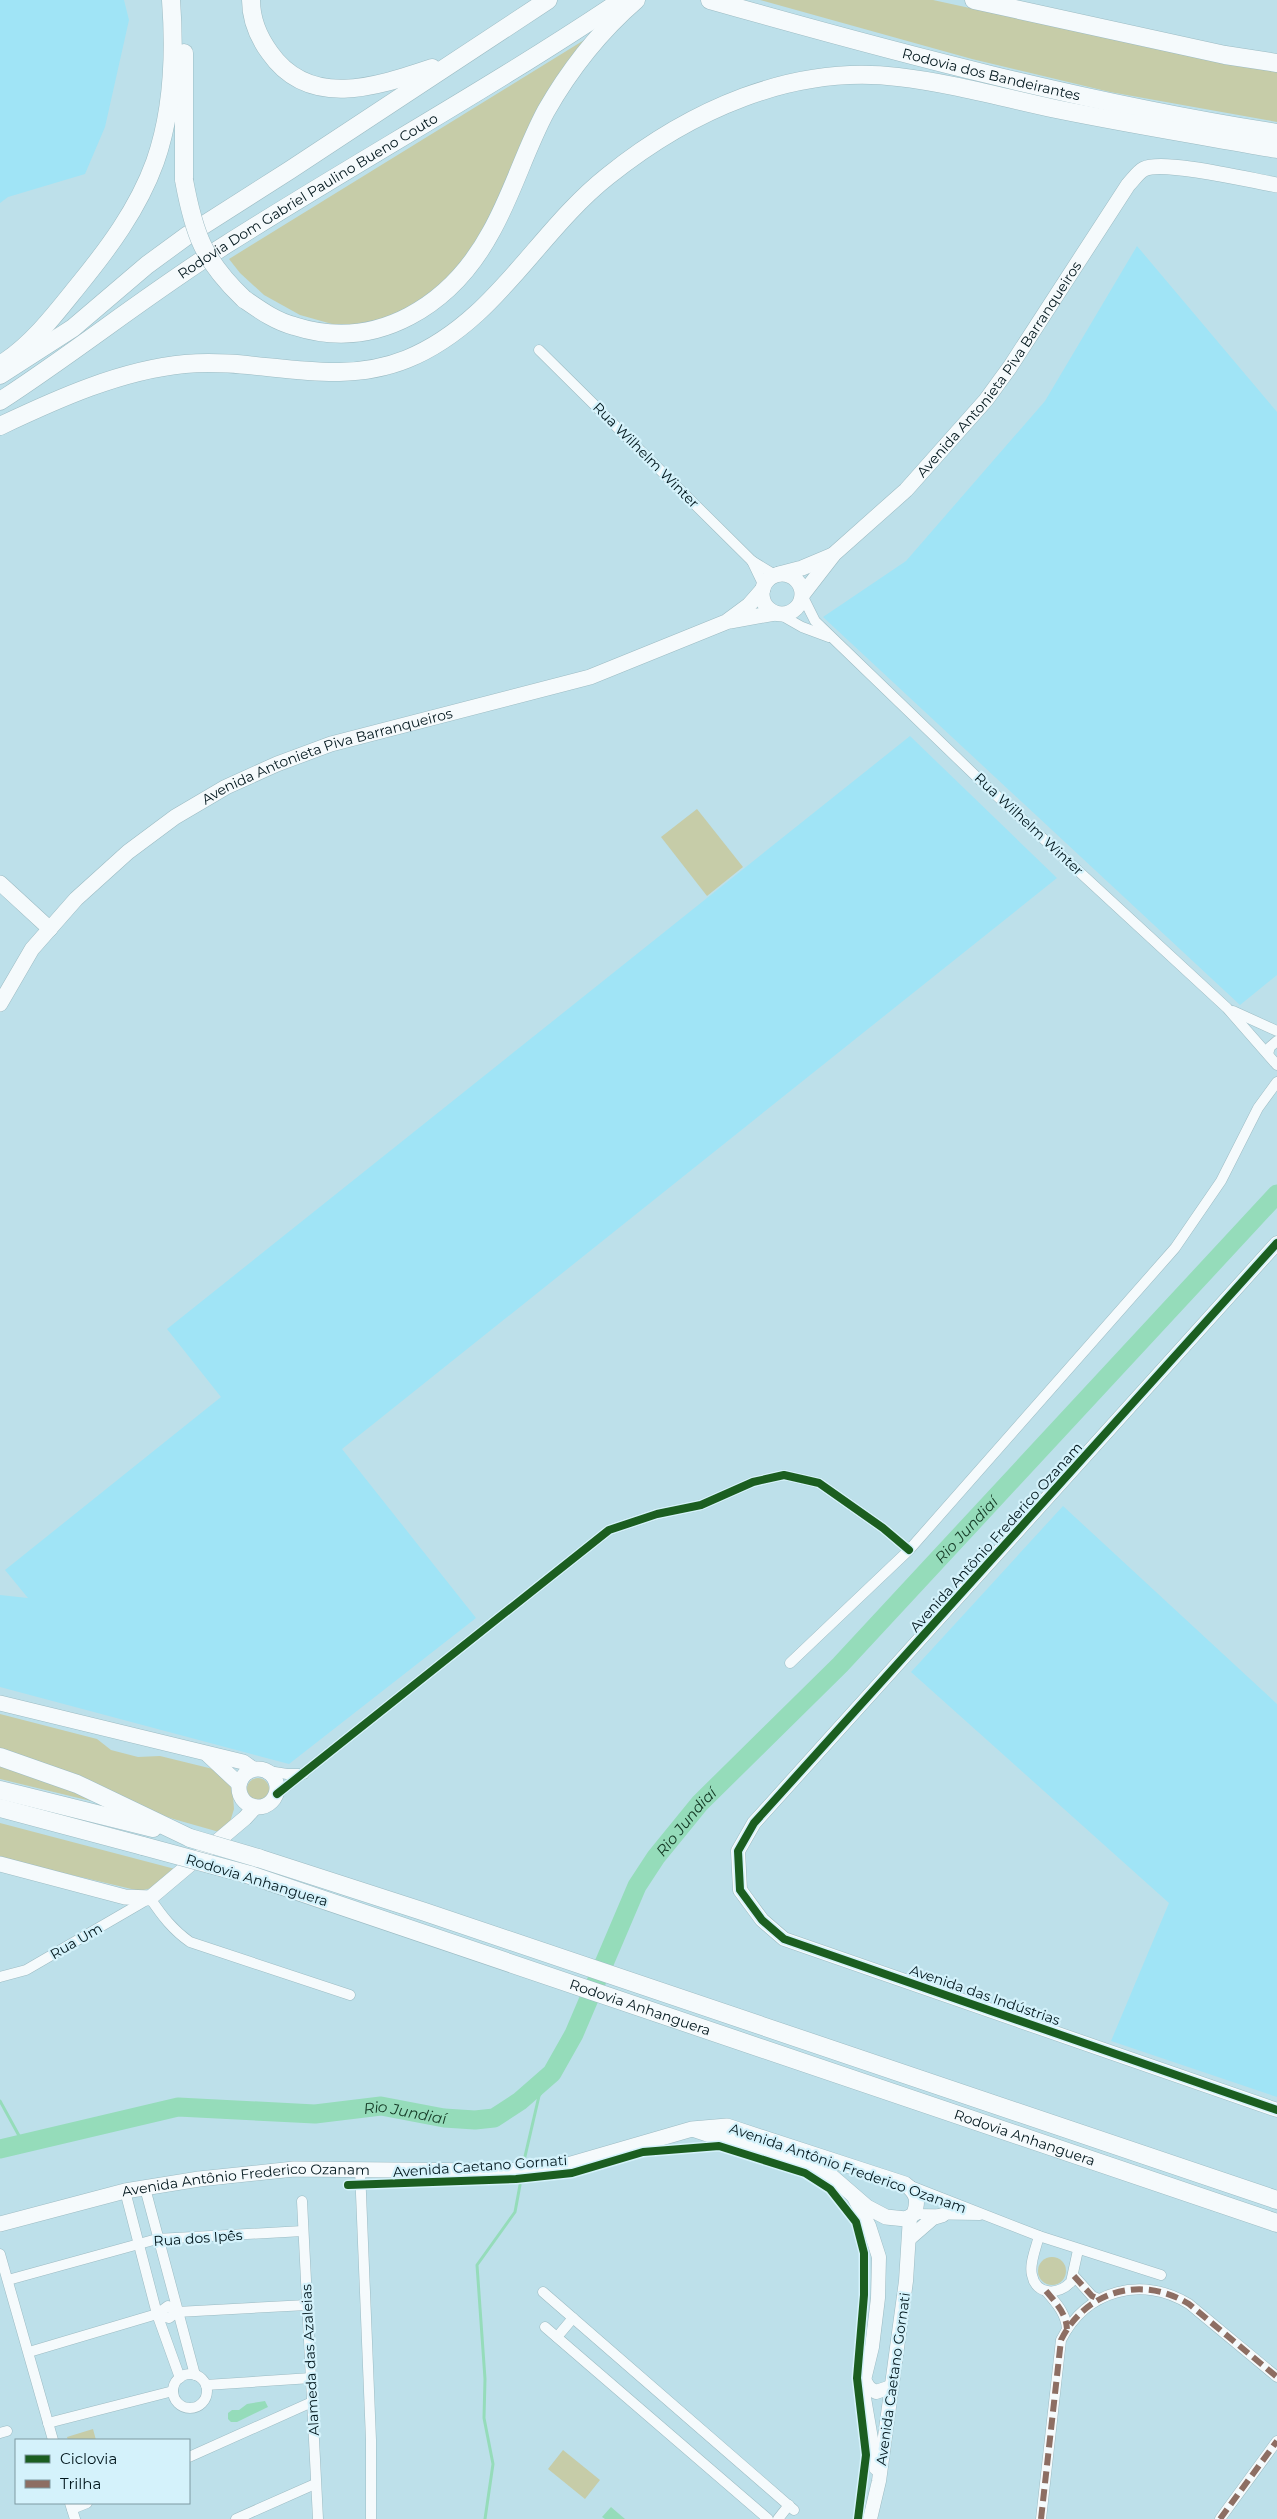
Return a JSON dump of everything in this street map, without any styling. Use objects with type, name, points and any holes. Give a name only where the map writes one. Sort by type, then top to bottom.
[{"type":"highway","points":[[0,364],[11,357],[42,328],[70,295],[125,222],[139,197],[155,161],[170,89],[173,52],[171,0]]},
{"type":"highway","points":[[179,0],[184,47],[184,180],[194,226],[201,246],[224,280],[244,299],[270,317],[313,331],[337,333],[371,330],[401,321],[425,308],[450,288],[491,233],[508,199],[534,135],[564,82],[593,43],[636,0]]},
{"type":"highway","points":[[251,0],[255,26],[274,58],[287,72],[315,86],[354,89],[387,83],[451,62]]},
{"type":"highway","name":"Rodovia Dom Gabriel Paulino Bueno Couto","points":[[0,375],[73,328],[147,265],[188,235],[548,0]]},
{"type":"highway","name":"Rodovia Dom Gabriel Paulino Bueno Couto","points":[[0,401],[59,362],[225,244],[497,80],[622,0]]},
{"type":"highway","points":[[974,0],[1215,53],[1277,63]]},
{"type":"highway","name":"Rodovia dos Bandeirantes","points":[[715,1],[954,67],[1214,123],[1277,133]]},
{"type":"highway","points":[[0,426],[90,388],[124,376],[183,364],[214,363],[324,372],[366,372],[406,360],[427,350],[477,313],[504,287],[575,207],[602,181],[639,151],[675,128],[724,105],[774,87],[848,74],[898,76],[1096,117],[1277,148]]},
{"type":"highway","points":[[0,1757],[76,1784],[190,1838]]},
{"type":"highway","name":"Rodovia Anhanguera","points":[[0,1790],[190,1838],[258,1858],[561,1958],[1277,2200]]},
{"type":"highway","name":"Rodovia Anhanguera","points":[[0,1808],[250,1875],[1277,2223]]},
{"type":"main road","name":"Avenida Antonieta Piva Barranqueiros","points":[[834,554],[906,490],[986,400],[1015,359],[1128,185],[1145,168],[1160,166],[1182,168],[1277,185]]},
{"type":"main road","points":[[726,622],[749,605],[777,575],[802,568],[834,554]]},
{"type":"main road","points":[[726,622],[795,610],[803,595],[834,554]]},
{"type":"main road","points":[[777,575],[792,577],[798,581],[803,595]]},
{"type":"main road","points":[[763,588],[764,604],[778,614]]},
{"type":"main road","name":"Avenida Antonieta Piva Barranqueiros","points":[[0,1004],[32,949],[76,899],[128,852],[175,818],[226,787],[331,744],[590,677],[726,622]]},
{"type":"main road","points":[[0,883],[50,929]]},
{"type":"main road","points":[[0,1703],[243,1762],[261,1770],[277,1781],[277,1794],[270,1803],[255,1807],[150,1898],[125,1897],[0,1864]]},
{"type":"main road","points":[[207,1754],[255,1807]]},
{"type":"main road","points":[[233,1828],[240,1790],[247,1772],[261,1770]]},
{"type":"main road","name":"Avenida Antônio Frederico Ozanam","points":[[0,2224],[125,2191],[199,2179],[294,2169],[360,2168],[514,2171],[554,2168],[692,2129],[727,2126],[905,2184]]},
{"type":"main road","points":[[692,2129],[830,2175],[867,2207],[886,2217],[898,2220],[912,2216],[918,2199],[914,2191],[905,2184]]},
{"type":"main road","points":[[788,2161],[791,2151],[798,2148]]},
{"type":"main road","points":[[852,2193],[858,2182],[871,2172]]},
{"type":"street","name":"Rua Wilhelm Winter","points":[[540,350],[752,561],[777,575]]},
{"type":"street","name":"Rua Wilhelm Winter","points":[[752,561],[763,588]]},
{"type":"street","name":"Rua Wilhelm Winter","points":[[803,595],[815,621],[984,784],[1227,1008]]},
{"type":"street","name":"Rua Wilhelm Winter","points":[[778,614],[802,627],[833,638]]},
{"type":"street","points":[[1227,1008],[1277,1031]]},
{"type":"street","points":[[1227,1008],[1277,1065]]},
{"type":"street","points":[[1268,1054],[1270,1047],[1277,1041]]},
{"type":"street","points":[[790,1663],[909,1550],[1175,1248],[1221,1181],[1258,1108],[1277,1082]]},
{"type":"street","name":"Avenida Antônio Frederico Ozanam","points":[[738,1851],[754,1823],[1277,1243]]},
{"type":"street","points":[[277,1794],[609,1530],[657,1514],[701,1505],[753,1482],[784,1475],[819,1483],[883,1528],[909,1550]]},
{"type":"street","points":[[261,1770],[286,1774],[304,1774]]},
{"type":"street","name":"Avenida das Indústrias","points":[[738,1851],[740,1890],[762,1920],[784,1939],[1277,2110]]},
{"type":"street","points":[[150,1898],[166,1921],[190,1942],[350,1996]]},
{"type":"street","name":"Rua Um","points":[[0,1977],[26,1970],[150,1898]]},
{"type":"street","points":[[360,2168],[371,2519]]},
{"type":"street","name":"Avenida Antônio Frederico Ozanam","points":[[905,2184],[1078,2250],[1161,2275]]},
{"type":"street","points":[[145,2188],[157,2239],[195,2375],[206,2385],[311,2378]]},
{"type":"street","points":[[48,2423],[173,2391],[180,2378],[157,2314],[125,2191]]},
{"type":"street","points":[[852,2193],[869,2226],[879,2258],[878,2298],[872,2347],[864,2380],[864,2398],[879,2481]]},
{"type":"street","name":"Alameda das Azaleias","points":[[302,2201],[318,2519]]},
{"type":"street","points":[[910,2238],[932,2218],[943,2215]]},
{"type":"street","name":"Avenida Antônio Frederico Ozanam","points":[[912,2216],[986,2215]]},
{"type":"street","name":"Avenida Caetano Gornati","points":[[870,2519],[879,2481],[912,2216]]},
{"type":"street","name":"Rua dos Ipês","points":[[8,2280],[157,2239],[303,2230]]},
{"type":"street","points":[[1039,2236],[1031,2269],[1032,2276],[1040,2288],[1046,2291],[1061,2309],[1066,2320],[1067,2329]]},
{"type":"street","points":[[1046,2291],[1060,2291],[1066,2288],[1074,2276],[1078,2250]]},
{"type":"street","points":[[0,2254],[53,2439]]},
{"type":"street","points":[[1074,2276],[1092,2296],[1099,2299]]},
{"type":"street","points":[[1041,2519],[1061,2340],[1067,2329],[1099,2299],[1137,2288],[1162,2290],[1176,2296],[1189,2304],[1277,2377]]},
{"type":"street","points":[[543,2292],[792,2508],[778,2519]]},
{"type":"street","points":[[29,2352],[157,2314],[168,2306],[177,2312],[307,2305]]},
{"type":"street","points":[[557,2337],[573,2318]]},
{"type":"street","points":[[545,2327],[768,2519]]},
{"type":"street","points":[[180,2378],[195,2375]]},
{"type":"street","points":[[864,2380],[869,2388],[876,2392],[892,2387]]},
{"type":"street","points":[[173,2391],[180,2405],[196,2407],[205,2401],[206,2385]]},
{"type":"street","points":[[190,2457],[312,2402]]},
{"type":"street","points":[[1220,2519],[1277,2441]]},
{"type":"street","points":[[236,2519],[316,2484]]},
{"type":"street","points":[[72,2510],[85,2504]]},
{"type":"shaded area","points":[[0,0],[124,0],[129,20],[105,127],[85,174],[8,197],[0,203]]},
{"type":"shaded area","points":[[760,0],[933,0],[1158,49],[1277,70],[1277,122],[1110,92],[972,59]]},
{"type":"shaded area","points":[[602,29],[497,214],[455,279],[379,325],[332,324],[300,315],[264,295],[240,273],[229,259]]},
{"type":"shaded area","points":[[1137,246],[1277,412],[1277,975],[1240,1005],[823,617],[906,561],[1045,401]]},
{"type":"shaded area","points":[[910,736],[1057,878],[342,1449],[476,1618],[289,1764],[0,1687],[0,1595],[28,1598],[5,1570],[221,1397],[167,1329]]},
{"type":"shaded area","points":[[697,809],[743,867],[707,896],[661,837]]},
{"type":"shaded area","points":[[1063,1506],[1277,1704],[1277,2097],[1111,2041],[1169,1903],[911,1672]]},
{"type":"shaded area","points":[[0,1714],[97,1739],[111,1750],[138,1757],[160,1756],[213,1769],[230,1784],[234,1809],[230,1822],[222,1833],[164,1816],[19,1754],[0,1748]]},
{"type":"shaded area","points":[[0,1764],[91,1798],[91,1801],[0,1779]]},
{"type":"shaded area","points":[[258,1778],[266,1781],[269,1789],[266,1797],[258,1800],[250,1797],[247,1789],[250,1781]]},
{"type":"shaded area","points":[[0,1823],[175,1869],[155,1887],[140,1891],[0,1858]]},
{"type":"shaded area","points":[[1052,2257],[1062,2261],[1066,2271],[1062,2281],[1052,2285],[1042,2281],[1038,2271],[1042,2261]]},
{"type":"shaded area","points":[[265,2401],[268,2407],[237,2422],[231,2422],[228,2419],[228,2413],[232,2410],[239,2410],[247,2404]]},
{"type":"shaded area","points":[[93,2429],[96,2439],[68,2439],[67,2437]]},
{"type":"shaded area","points":[[563,2450],[600,2480],[585,2499],[548,2469]]},
{"type":"shaded area","points":[[611,2507],[625,2519],[605,2519],[602,2517]]},
{"type":"waterway","name":"Rio Jundiaí","points":[[0,2149],[178,2107],[315,2114],[381,2106],[444,2118],[475,2120],[494,2118],[520,2101],[552,2073],[574,2034],[637,1886],[656,1857],[700,1803],[840,1665],[1277,1194]]},
{"type":"waterway","points":[[523,2165],[539,2096],[552,2073]]},
{"type":"waterway","points":[[0,2101],[23,2143]]},
{"type":"waterway","points":[[485,2519],[493,2464],[484,2418],[485,2379],[477,2265],[515,2212],[520,2185]]},
{"type":"marked path","points":[[1074,2276],[1092,2296],[1099,2299]]},
{"type":"marked path","points":[[1041,2519],[1061,2340],[1072,2323],[1085,2309],[1100,2299],[1117,2292],[1134,2289],[1153,2290],[1171,2295],[1189,2304],[1277,2377]]},
{"type":"marked path","points":[[1046,2291],[1063,2313],[1067,2329]]},
{"type":"marked path","points":[[1220,2519],[1277,2441]]},
{"type":"cycle path","points":[[1277,1243],[754,1823],[738,1851],[740,1890],[762,1920],[784,1939],[1277,2110]]},
{"type":"cycle path","points":[[277,1794],[609,1530],[657,1514],[701,1505],[753,1482],[784,1475],[819,1483],[883,1528],[909,1550]]},
{"type":"cycle path","points":[[348,2185],[516,2179],[572,2173],[643,2152],[719,2146],[805,2173],[830,2189],[856,2222],[864,2253],[864,2295],[857,2378],[866,2455],[858,2519]]}]
